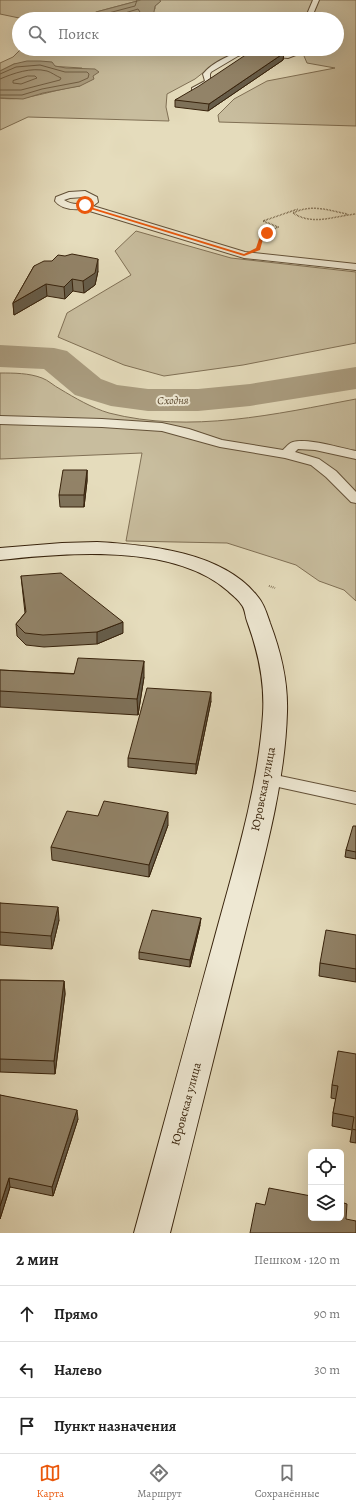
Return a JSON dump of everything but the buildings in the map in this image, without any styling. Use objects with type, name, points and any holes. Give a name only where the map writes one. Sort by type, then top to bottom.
[{"type":"street","name":"Юровская улица","points":[[12,553],[80,548],[126,550],[157,554],[209,569],[232,584],[250,601],[268,643],[274,671],[274,726],[266,779],[248,867],[152,1233]]},
{"type":"lane","points":[[311,12],[316,0]]},
{"type":"lane","points":[[195,90],[210,81],[207,79],[206,74],[234,56]]},
{"type":"lane","points":[[83,206],[244,255],[356,267]]},
{"type":"lane","points":[[0,420],[102,423],[162,428],[185,432],[220,443],[286,454],[315,462],[331,474],[356,499]]},
{"type":"lane","points":[[286,454],[295,445],[315,446],[356,455]]},
{"type":"lane","points":[[266,779],[356,798]]},
{"type":"path","points":[[244,255],[258,249],[261,239],[267,233],[278,227],[263,220],[300,208],[311,207],[347,214],[356,214]]},
{"type":"path","points":[[300,208],[293,213],[300,219],[317,220],[347,214]]},
{"type":"shaded area","points":[[0,0],[141,0],[96,12],[12,12],[12,16],[0,14]]},
{"type":"shaded area","points":[[159,0],[356,0],[356,126],[219,122],[218,115],[234,99],[267,81],[335,68],[307,63],[304,56],[344,56],[344,12],[152,12],[155,9],[155,6],[161,1]]},
{"type":"shaded area","points":[[232,56],[209,68],[195,79],[167,94],[166,107],[169,121],[28,117],[0,130],[0,98],[10,99],[29,97],[80,86],[82,68],[14,64],[0,71],[0,63],[13,57]]},
{"type":"shaded area","points":[[136,231],[231,258],[356,272],[356,343],[243,365],[164,376],[124,365],[58,337],[67,313],[131,275],[115,251]]},
{"type":"shaded area","points":[[0,373],[16,373],[37,376],[84,402],[109,413],[140,419],[171,422],[233,420],[264,416],[356,399],[356,601],[344,590],[319,581],[296,565],[227,543],[126,541],[142,453],[0,459]]},
{"type":"water","points":[[141,0],[161,1],[155,6],[154,12],[96,12]]},
{"type":"water","points":[[27,61],[52,62],[55,66],[95,69],[99,72],[93,76],[94,79],[80,86],[43,93],[23,99],[0,98],[0,71],[14,64]]},
{"type":"waterway","name":"Сходня","points":[[0,356],[54,359],[88,387],[111,395],[148,400],[198,400],[250,395],[356,378]]},
{"type":"route","points":[[85,205],[83,206],[244,255],[258,249],[261,239],[267,233]]}]
